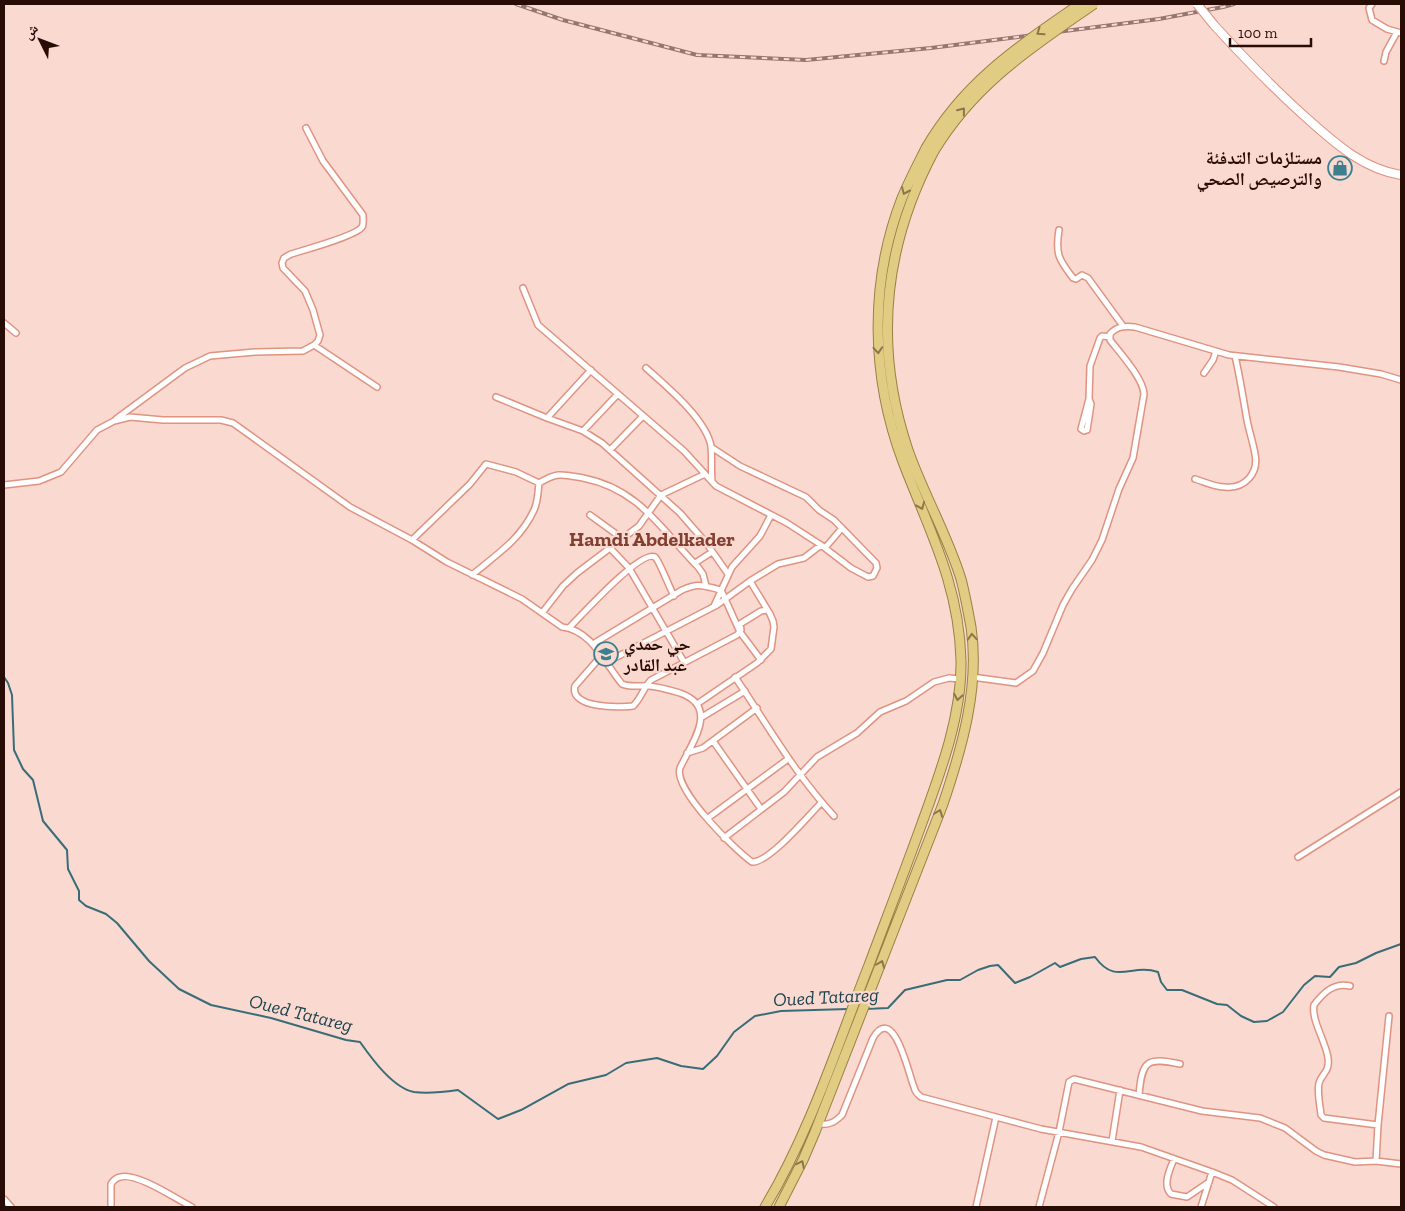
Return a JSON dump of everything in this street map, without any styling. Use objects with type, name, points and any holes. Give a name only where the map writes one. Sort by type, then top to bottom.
[{"type":"highway","points":[[765,1207],[799,1142],[912,852],[944,763],[956,711],[960,679],[959,624],[950,584],[943,561],[894,438],[882,383],[878,345],[879,298],[888,246],[902,199],[953,108],[985,74],[1023,44],[1080,4]]},
{"type":"highway","points":[[778,1207],[803,1160],[818,1124],[956,767],[969,709],[973,659],[971,628],[961,580],[908,450],[896,409],[889,371],[886,338],[887,310],[889,287],[900,237],[930,149],[993,79],[1034,46],[1094,4]]},
{"type":"main road","points":[[1197,4],[1259,74],[1341,148],[1371,166],[1401,175]]},
{"type":"street","points":[[1372,4],[1369,8],[1372,20],[1386,29],[1399,32],[1386,52],[1384,61]]},
{"type":"street","points":[[4,485],[39,481],[61,472],[97,430],[114,421],[185,368],[210,356],[255,352],[303,351],[318,341],[320,335],[313,310],[304,291],[283,268],[282,263],[284,258],[291,254],[347,236],[359,230],[363,216],[323,161],[306,128]]},
{"type":"street","points":[[1059,230],[1057,246],[1059,257],[1073,278],[1076,279],[1082,275],[1088,278],[1123,326]]},
{"type":"street","points":[[523,288],[538,324],[684,452],[712,482],[729,494],[771,515],[823,547],[851,568],[868,577],[873,576],[877,568],[876,563],[842,528],[802,494],[740,466],[711,447]]},
{"type":"street","points":[[4,323],[16,333]]},
{"type":"street","points":[[1089,399],[1091,406],[1087,430],[1084,431],[1081,429],[1089,399],[1091,361],[1100,338],[1110,336],[1114,330],[1123,326],[1135,327],[1235,356],[1339,367],[1381,374],[1401,380]]},
{"type":"street","points":[[972,677],[1016,684],[1032,671],[1043,653],[1063,605],[1092,560],[1102,540],[1119,489],[1133,458],[1144,391],[1140,380],[1110,336]]},
{"type":"street","points":[[314,345],[377,387]]},
{"type":"street","points":[[1204,373],[1213,360],[1216,351]]},
{"type":"street","points":[[1195,479],[1225,488],[1246,483],[1252,474],[1256,456],[1247,421],[1244,395],[1235,356]]},
{"type":"street","points":[[646,368],[677,396],[706,433],[711,447],[712,482]]},
{"type":"street","points":[[547,418],[591,370]]},
{"type":"street","points":[[583,431],[618,394]]},
{"type":"street","points":[[496,397],[583,431],[610,450],[680,513],[728,574]]},
{"type":"street","points":[[610,450],[643,416]]},
{"type":"street","points":[[114,421],[130,417],[163,420],[221,420],[232,423],[350,507],[412,540],[447,562],[522,599],[562,627],[569,628],[593,644],[622,684],[626,686],[645,686],[740,629]]},
{"type":"street","points":[[412,540],[470,484],[486,464],[516,472],[539,482]]},
{"type":"street","points":[[542,613],[563,586],[639,526],[650,514],[654,504],[662,495],[705,474]]},
{"type":"street","points":[[539,482],[553,475],[564,475],[598,481],[621,491],[650,514],[695,564],[703,574],[706,586]]},
{"type":"street","points":[[472,575],[509,546],[522,530],[535,508],[539,482]]},
{"type":"street","points":[[590,515],[623,539]]},
{"type":"street","points":[[714,607],[732,567],[760,536],[771,515]]},
{"type":"street","points":[[607,662],[714,607],[750,581],[778,564],[804,558],[823,547],[842,528]]},
{"type":"street","points":[[610,548],[630,568],[684,662]]},
{"type":"street","points":[[695,564],[712,552]]},
{"type":"street","points":[[569,628],[630,568],[649,556],[655,558],[660,565],[674,596]]},
{"type":"street","points":[[697,704],[761,660],[771,649],[774,627],[767,610],[750,581]]},
{"type":"street","points":[[593,644],[692,585],[700,584],[721,590]]},
{"type":"street","points":[[721,590],[724,600],[740,629],[761,660]]},
{"type":"street","points":[[740,629],[740,624],[761,610],[767,610]]},
{"type":"street","points":[[602,655],[574,688],[576,694],[584,702],[595,705],[630,707],[638,702],[645,686]]},
{"type":"street","points":[[735,677],[757,708],[788,759],[834,816]]},
{"type":"street","points":[[724,838],[784,792],[817,757],[857,733],[880,712],[906,702],[934,682],[949,678],[960,679]]},
{"type":"street","points":[[651,683],[690,697],[697,704],[702,717],[699,728],[679,771],[680,780],[687,792],[724,838],[752,862],[757,862],[780,846],[821,802]]},
{"type":"street","points":[[702,717],[745,691]]},
{"type":"street","points":[[687,753],[700,750],[714,741],[757,708]]},
{"type":"street","points":[[714,741],[761,809]]},
{"type":"street","points":[[708,818],[788,759]]},
{"type":"street","points":[[1298,857],[1401,792]]},
{"type":"street","points":[[1350,986],[1343,984],[1332,988],[1323,994],[1314,1005],[1314,1014],[1323,1038],[1328,1061],[1327,1070],[1319,1084],[1322,1115],[1324,1118],[1378,1125]]},
{"type":"street","points":[[1376,1161],[1389,1016]]},
{"type":"street","points":[[818,1124],[828,1125],[835,1122],[842,1115],[872,1038],[876,1032],[888,1029],[892,1032],[904,1053],[914,1087],[917,1094],[921,1097],[1059,1132],[1141,1148],[1212,1172],[1237,1183],[1274,1207]]},
{"type":"street","points":[[1139,1095],[1142,1074],[1148,1063],[1161,1060],[1180,1064]]},
{"type":"street","points":[[1040,1207],[1059,1132],[1069,1082],[1074,1079],[1202,1110],[1260,1118],[1285,1128],[1324,1155],[1354,1162],[1376,1161],[1401,1164]]},
{"type":"street","points":[[1112,1141],[1120,1090]]},
{"type":"street","points":[[976,1207],[996,1117]]},
{"type":"street","points":[[1174,1159],[1167,1178],[1167,1189],[1171,1194],[1187,1197],[1209,1182]]},
{"type":"street","points":[[1201,1207],[1212,1172]]},
{"type":"street","points":[[111,1207],[110,1184],[116,1179],[125,1176],[154,1186],[192,1207]]},
{"type":"street","points":[[4,1199],[12,1207]]},
{"type":"waterway","name":"Oued Tatareg","points":[[4,677],[12,695],[14,750],[23,769],[33,780],[43,821],[67,850],[68,869],[79,891],[79,900],[86,906],[106,914],[117,923],[149,961],[179,989],[211,1005],[271,1018],[346,1040],[360,1042],[384,1072],[398,1085],[406,1089],[425,1093],[458,1090],[498,1119],[521,1110],[568,1084],[606,1075],[626,1063],[657,1058],[681,1066],[703,1069],[717,1056],[734,1032],[755,1016],[781,1011],[848,1009]]},
{"type":"waterway","name":"Oued Tatareg","points":[[865,1009],[888,1008],[905,990],[947,980],[960,980],[990,966],[998,965],[1015,983],[1055,963],[1060,967],[1081,959],[1095,957],[1103,966],[1117,972],[1140,970],[1158,972],[1161,982],[1167,990],[1182,990],[1217,1004],[1227,1005],[1241,1016],[1254,1022],[1267,1021],[1283,1012],[1304,985],[1315,976],[1330,977],[1339,967],[1356,963],[1401,944]]},
{"type":"railway","points":[[516,4],[563,20],[697,55],[806,60],[931,48],[1159,19],[1234,4]]},
{"type":"place","name":"مستلزمات التدفئة والترصيص الصحي","points":[[1340,168]]},
{"type":"place","name":"حي حمدي عبد القادر","points":[[606,654]]},
{"type":"district","name":"Hamdi Abdelkader","points":[[652,539]]}]
